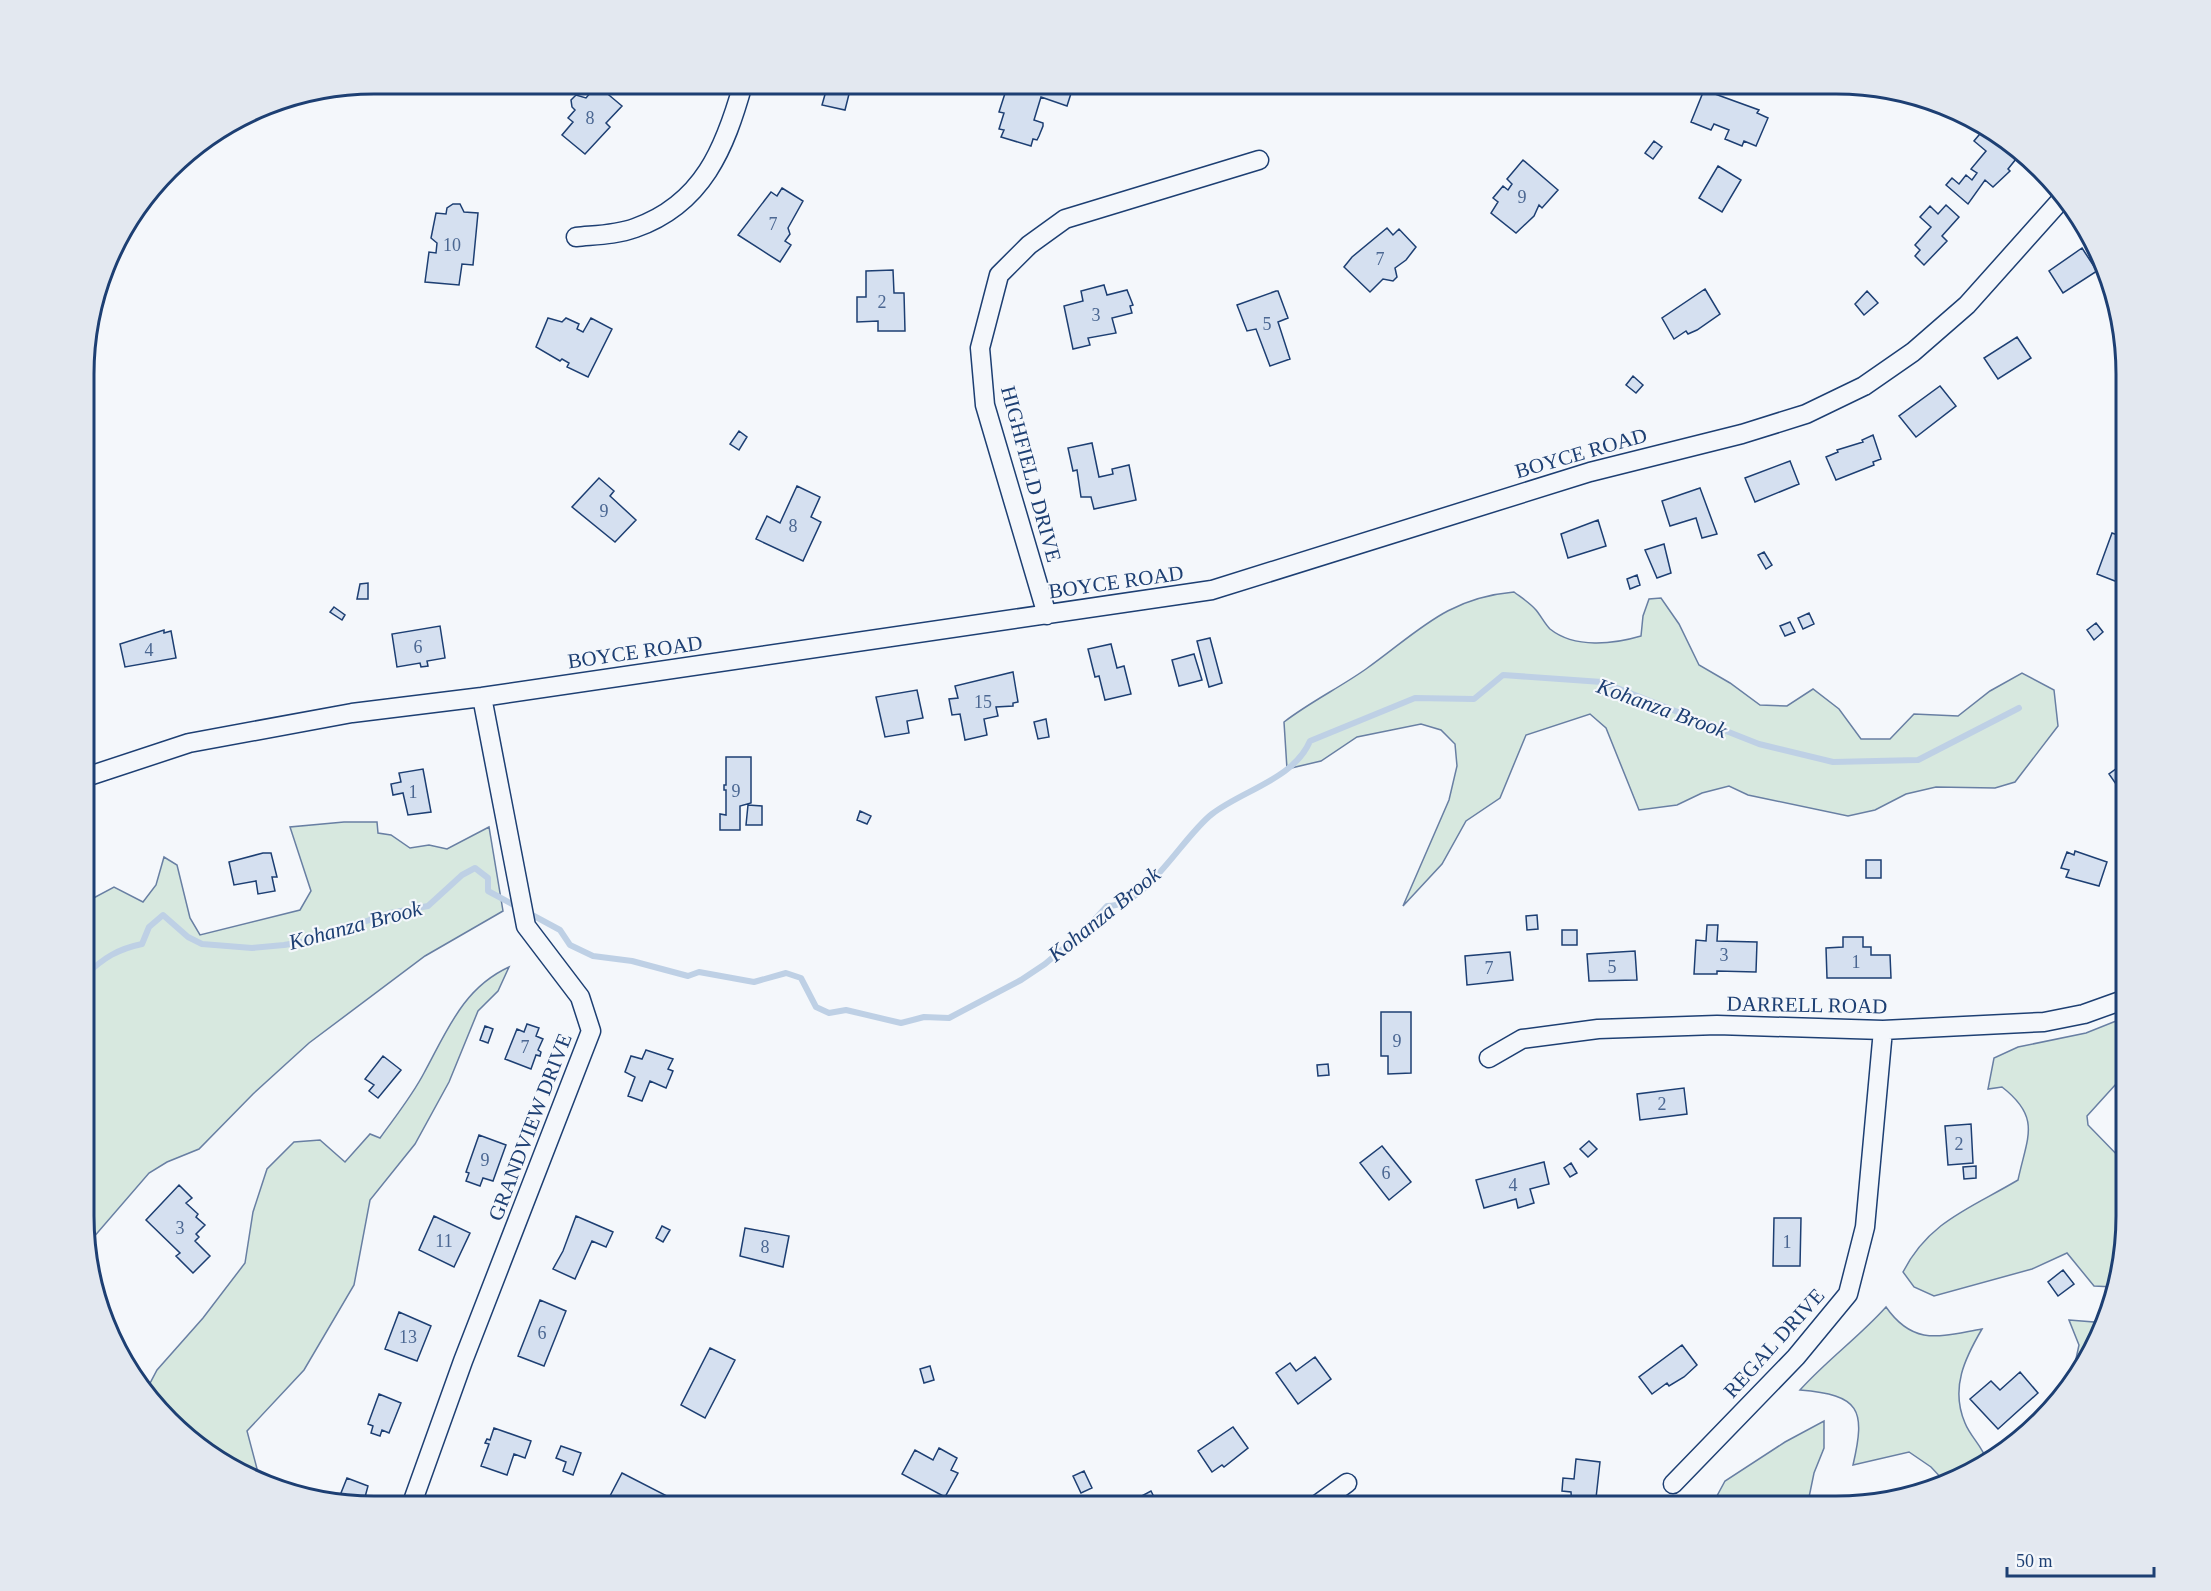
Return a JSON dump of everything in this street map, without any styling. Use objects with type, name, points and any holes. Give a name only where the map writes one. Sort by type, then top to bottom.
[{"type":"street","points":[[576,237],[635,228],[677,207],[701,183],[723,145],[740,94]]},
{"type":"street","name":"HIGHFIELD DRIVE","points":[[1047,615],[985,405],[980,348],[999,274],[1029,245],[1065,219],[1259,160]]},
{"type":"street","name":"BOYCE ROAD","points":[[94,774],[130,760],[189,743],[352,713],[482,697],[1212,590],[1590,472],[1742,434],[1806,414],[1863,386],[1912,352],[1967,305],[2058,203]]},
{"type":"street","name":"GRANDVIEW DRIVE","points":[[415,1496],[591,1031],[580,997],[526,926],[482,697]]},
{"type":"street","name":"DARRELL ROAD","points":[[1489,1058],[1522,1040],[1599,1029],[1717,1025],[1883,1030],[2044,1022],[2084,1014],[2116,1003]]},
{"type":"street","name":"REGAL DRIVE","points":[[1673,1484],[1796,1357],[1848,1294],[1865,1227],[1883,1030]]},
{"type":"street","points":[[1329,1496],[1347,1483]]},
{"type":"shaded area","points":[[1514,592],[1536,610],[1550,629],[1571,640],[1595,643],[1607,643],[1641,636],[1643,616],[1649,599],[1661,598],[1679,624],[1699,665],[1730,683],[1760,705],[1787,706],[1813,689],[1839,709],[1861,739],[1890,739],[1914,714],[1958,716],[1990,691],[2022,673],[2054,690],[2058,726],[2015,782],[1995,788],[1936,787],[1906,794],[1875,810],[1848,816],[1748,795],[1729,786],[1702,793],[1677,805],[1639,810],[1606,728],[1590,714],[1526,735],[1500,798],[1466,821],[1442,864],[1403,906],[1449,800],[1457,766],[1455,744],[1441,730],[1421,724],[1357,737],[1321,761],[1287,769],[1284,722],[1356,676],[1418,630],[1451,609],[1470,601]]},
{"type":"shaded area","points":[[344,822],[377,822],[378,833],[391,835],[410,848],[429,845],[447,849],[489,827],[503,911],[425,956],[309,1043],[253,1094],[199,1149],[167,1162],[149,1173],[95,1235],[94,898],[114,887],[143,902],[156,885],[164,857],[177,865],[190,918],[200,935],[300,910],[311,891],[290,827]]},
{"type":"shaded area","points":[[509,967],[498,991],[478,1011],[449,1082],[415,1144],[370,1200],[354,1285],[304,1370],[247,1431],[258,1471],[251,1468],[204,1439],[164,1401],[150,1384],[157,1370],[203,1318],[245,1263],[253,1212],[267,1169],[294,1142],[320,1140],[345,1162],[370,1134],[380,1138],[414,1090],[458,1012],[468,999],[493,976]]},
{"type":"shaded area","points":[[2116,1021],[2116,1084],[2087,1116],[2088,1125],[2116,1154],[2116,1234],[2108,1287],[2094,1286],[2067,1253],[2032,1269],[1934,1296],[1914,1287],[1903,1272],[1925,1240],[1953,1217],[2018,1180],[2027,1140],[2027,1119],[2015,1098],[2002,1087],[1988,1089],[1994,1058],[2018,1047],[2086,1033]]},
{"type":"shaded area","points":[[1886,1307],[1896,1320],[1907,1328],[1929,1336],[1982,1329],[1961,1374],[1959,1398],[1965,1423],[1984,1454],[1940,1476],[1931,1467],[1909,1452],[1853,1465],[1859,1430],[1854,1408],[1847,1401],[1835,1396],[1800,1390]]},
{"type":"shaded area","points":[[2069,1320],[2095,1322],[2075,1362],[2079,1345]]},
{"type":"shaded area","points":[[1824,1421],[1824,1448],[1814,1473],[1809,1496],[1717,1496],[1725,1481],[1785,1442]]},
{"type":"building","points":[[589,94],[608,94],[622,106],[606,123],[610,127],[585,154],[562,135],[573,122],[568,118],[575,110],[571,100],[576,95],[586,98]]},
{"type":"building","points":[[825,94],[849,94],[845,110],[822,105]]},
{"type":"building","points":[[1005,94],[1071,94],[1067,106],[1041,97],[1034,120],[1043,123],[1043,126],[1037,140],[1033,139],[1031,146],[1001,137],[1004,130],[999,129],[1004,113],[999,112]]},
{"type":"building","points":[[1702,94],[1715,94],[1759,110],[1757,113],[1768,118],[1756,146],[1744,141],[1742,146],[1725,139],[1729,130],[1714,124],[1711,130],[1691,122]]},
{"type":"building","points":[[1980,134],[2016,159],[2008,169],[2010,171],[1993,187],[1985,180],[1968,204],[1946,185],[1952,178],[1959,184],[1966,175],[1972,180],[1977,173],[1971,169],[1986,151],[1974,141]]},
{"type":"building","points":[[1654,141],[1662,147],[1653,159],[1645,153]]},
{"type":"building","points":[[1523,160],[1558,190],[1542,208],[1539,205],[1534,216],[1516,233],[1491,213],[1498,202],[1493,198],[1503,186],[1508,190],[1512,184],[1507,179]]},
{"type":"building","points":[[1718,166],[1741,180],[1722,212],[1699,198]]},
{"type":"building","points":[[782,188],[803,201],[788,228],[790,234],[785,241],[791,245],[780,262],[738,235],[771,192],[777,196]]},
{"type":"building","points":[[453,204],[460,204],[464,212],[478,213],[473,265],[462,264],[459,285],[425,282],[429,252],[436,253],[437,243],[431,238],[436,213],[446,214],[447,208]]},
{"type":"building","points":[[1946,205],[1959,217],[1942,236],[1947,241],[1924,265],[1915,256],[1920,250],[1915,245],[1931,227],[1920,217],[1930,206],[1938,214]]},
{"type":"building","points":[[1387,228],[1393,235],[1399,229],[1416,247],[1406,260],[1395,268],[1397,277],[1393,281],[1383,279],[1370,292],[1344,267],[1352,257]]},
{"type":"building","points":[[2082,248],[2096,271],[2063,293],[2049,271]]},
{"type":"building","points":[[893,270],[894,293],[904,293],[905,331],[878,331],[878,321],[857,322],[857,297],[866,297],[866,271]]},
{"type":"building","points":[[1104,285],[1107,295],[1127,290],[1133,305],[1130,306],[1132,313],[1112,318],[1116,333],[1088,338],[1090,345],[1073,349],[1064,306],[1083,301],[1081,291]]},
{"type":"building","points":[[1705,289],[1720,314],[1697,330],[1688,334],[1686,331],[1674,339],[1662,318]]},
{"type":"building","points":[[1278,291],[1288,318],[1278,322],[1290,359],[1270,366],[1256,329],[1247,331],[1237,305]]},
{"type":"building","points":[[1867,291],[1878,303],[1864,315],[1855,304]]},
{"type":"building","points":[[548,318],[562,322],[566,318],[579,324],[577,329],[583,332],[591,318],[612,329],[588,377],[567,367],[569,363],[562,359],[560,361],[536,347]]},
{"type":"building","points":[[2017,337],[2031,358],[1998,379],[1984,358]]},
{"type":"building","points":[[1633,376],[1643,385],[1636,393],[1626,385]]},
{"type":"building","points":[[1940,386],[1956,406],[1916,437],[1899,416]]},
{"type":"building","points":[[739,431],[747,437],[739,450],[730,444]]},
{"type":"building","points":[[1873,435],[1881,459],[1873,462],[1874,465],[1836,480],[1826,457],[1838,452],[1837,450],[1863,442],[1862,440]]},
{"type":"building","points":[[1092,443],[1099,477],[1113,474],[1112,469],[1129,465],[1136,500],[1094,509],[1091,497],[1081,497],[1077,470],[1073,471],[1068,448]]},
{"type":"building","points":[[1790,461],[1799,484],[1755,502],[1745,478]]},
{"type":"building","points":[[599,478],[614,491],[610,496],[636,520],[615,542],[572,507]]},
{"type":"building","points":[[797,486],[820,497],[811,517],[821,522],[803,561],[756,539],[767,516],[780,523]]},
{"type":"building","points":[[1700,488],[1717,534],[1702,538],[1696,518],[1670,526],[1662,501]]},
{"type":"building","points":[[1598,520],[1606,546],[1568,558],[1561,534]]},
{"type":"building","points":[[2112,533],[2116,534],[2116,581],[2097,574]]},
{"type":"building","points":[[1664,544],[1671,573],[1657,578],[1645,550]]},
{"type":"building","points":[[1764,552],[1772,565],[1766,569],[1758,555]]},
{"type":"building","points":[[1637,575],[1640,585],[1630,589],[1627,579]]},
{"type":"building","points":[[368,583],[368,599],[357,599],[360,584]]},
{"type":"building","points":[[334,607],[345,615],[342,620],[330,612]]},
{"type":"building","points":[[1809,613],[1814,624],[1803,629],[1798,618]]},
{"type":"building","points":[[1790,622],[1795,632],[1785,636],[1780,626]]},
{"type":"building","points":[[2096,623],[2103,632],[2094,640],[2087,630]]},
{"type":"building","points":[[440,626],[445,658],[427,661],[428,666],[421,667],[420,663],[397,667],[392,634]]},
{"type":"building","points":[[164,630],[164,633],[171,631],[176,658],[125,667],[120,644]]},
{"type":"building","points":[[1210,638],[1222,683],[1209,687],[1197,641]]},
{"type":"building","points":[[1111,644],[1117,668],[1124,666],[1131,694],[1105,700],[1099,676],[1095,677],[1088,649]]},
{"type":"building","points":[[1194,654],[1202,680],[1179,686],[1172,660]]},
{"type":"building","points":[[1013,672],[1018,702],[1013,703],[1013,706],[996,707],[998,716],[984,719],[987,735],[965,740],[960,714],[952,715],[949,699],[958,698],[955,686]]},
{"type":"building","points":[[917,690],[923,718],[907,721],[909,733],[885,737],[876,697]]},
{"type":"building","points":[[1046,719],[1049,737],[1038,739],[1034,722]]},
{"type":"building","points":[[726,757],[751,757],[751,803],[740,806],[740,830],[720,830],[720,814],[726,815],[724,785],[726,785]]},
{"type":"building","points":[[423,769],[431,812],[408,815],[403,793],[393,795],[391,784],[401,782],[399,773]]},
{"type":"building","points":[[2116,769],[2116,784],[2109,774]]},
{"type":"building","points":[[748,805],[762,806],[762,825],[746,825]]},
{"type":"building","points":[[860,811],[871,816],[867,824],[857,820]]},
{"type":"building","points":[[2075,851],[2107,862],[2099,886],[2066,877],[2069,870],[2061,868],[2067,852],[2074,855]]},
{"type":"building","points":[[271,853],[277,877],[272,877],[275,891],[258,894],[256,881],[234,885],[229,862]]},
{"type":"building","points":[[1866,860],[1881,860],[1881,878],[1866,878]]},
{"type":"building","points":[[1537,915],[1538,929],[1527,930],[1526,916]]},
{"type":"building","points":[[1707,925],[1718,925],[1717,941],[1757,942],[1756,972],[1717,971],[1717,974],[1694,974],[1696,940],[1706,941]]},
{"type":"building","points":[[1562,930],[1577,930],[1577,945],[1562,945]]},
{"type":"building","points":[[1843,937],[1863,937],[1863,947],[1871,947],[1871,955],[1890,955],[1891,978],[1827,978],[1826,948],[1843,947]]},
{"type":"building","points":[[1635,951],[1637,980],[1589,981],[1587,954]]},
{"type":"building","points":[[1510,952],[1513,980],[1467,985],[1465,956]]},
{"type":"building","points":[[1381,1012],[1411,1012],[1411,1073],[1388,1074],[1388,1056],[1381,1056]]},
{"type":"building","points":[[527,1024],[539,1028],[536,1036],[543,1039],[538,1050],[541,1052],[540,1056],[536,1055],[531,1069],[505,1059],[517,1029],[524,1032]]},
{"type":"building","points":[[485,1026],[493,1029],[488,1043],[480,1040]]},
{"type":"building","points":[[646,1050],[673,1059],[668,1069],[673,1071],[666,1088],[650,1081],[642,1101],[628,1096],[635,1077],[625,1072],[631,1056],[642,1059]]},
{"type":"building","points":[[383,1056],[401,1070],[378,1098],[369,1091],[374,1085],[365,1079]]},
{"type":"building","points":[[1328,1064],[1329,1075],[1318,1076],[1317,1065]]},
{"type":"building","points":[[1684,1088],[1687,1114],[1640,1120],[1637,1094]]},
{"type":"building","points":[[1971,1124],[1973,1163],[1948,1165],[1945,1126]]},
{"type":"building","points":[[479,1135],[506,1145],[493,1181],[483,1178],[480,1186],[466,1181],[469,1173],[466,1172]]},
{"type":"building","points":[[1589,1141],[1597,1149],[1588,1157],[1580,1149]]},
{"type":"building","points":[[1382,1146],[1411,1182],[1389,1200],[1360,1163]]},
{"type":"building","points":[[1544,1162],[1549,1184],[1530,1189],[1534,1203],[1518,1208],[1516,1199],[1484,1208],[1476,1180]]},
{"type":"building","points":[[1571,1163],[1577,1173],[1570,1177],[1564,1168]]},
{"type":"building","points":[[1976,1166],[1976,1178],[1964,1179],[1963,1167]]},
{"type":"building","points":[[179,1185],[192,1198],[186,1203],[198,1214],[196,1217],[205,1225],[196,1234],[199,1237],[195,1241],[210,1256],[193,1273],[176,1256],[180,1253],[146,1220]]},
{"type":"building","points":[[434,1216],[470,1233],[454,1267],[419,1250]]},
{"type":"building","points":[[576,1216],[613,1232],[606,1247],[592,1241],[575,1279],[553,1269],[563,1251]]},
{"type":"building","points":[[1774,1218],[1801,1218],[1800,1266],[1773,1266]]},
{"type":"building","points":[[662,1226],[670,1230],[663,1242],[656,1238]]},
{"type":"building","points":[[745,1228],[789,1236],[783,1267],[740,1256]]},
{"type":"building","points":[[2063,1270],[2074,1284],[2058,1296],[2048,1282]]},
{"type":"building","points":[[540,1300],[566,1311],[544,1366],[518,1356]]},
{"type":"building","points":[[399,1312],[431,1326],[417,1361],[385,1349]]},
{"type":"building","points":[[1682,1345],[1697,1365],[1684,1377],[1669,1386],[1667,1383],[1652,1394],[1639,1377]]},
{"type":"building","points":[[710,1348],[735,1360],[705,1418],[681,1405]]},
{"type":"building","points":[[1315,1357],[1331,1379],[1298,1404],[1276,1373],[1290,1363],[1296,1371]]},
{"type":"building","points":[[930,1366],[934,1380],[924,1383],[920,1369]]},
{"type":"building","points":[[2020,1372],[2038,1393],[1998,1429],[1970,1399],[1991,1381],[2000,1390]]},
{"type":"building","points":[[379,1394],[401,1403],[389,1433],[382,1430],[380,1436],[371,1433],[373,1426],[368,1424]]},
{"type":"building","points":[[1233,1427],[1248,1448],[1224,1467],[1222,1465],[1212,1472],[1198,1451]]},
{"type":"building","points":[[494,1428],[531,1441],[525,1458],[514,1454],[507,1475],[481,1466],[489,1444],[485,1443],[487,1439],[490,1440]]},
{"type":"building","points":[[561,1446],[581,1453],[573,1475],[563,1471],[566,1462],[556,1458]]},
{"type":"building","points":[[939,1448],[957,1458],[951,1470],[958,1473],[946,1496],[902,1474],[915,1450],[933,1460]]},
{"type":"building","points":[[1576,1459],[1600,1462],[1596,1496],[1571,1496],[1571,1492],[1562,1491],[1563,1478],[1574,1479]]},
{"type":"building","points":[[1084,1471],[1092,1488],[1081,1493],[1073,1476]]},
{"type":"building","points":[[622,1473],[667,1496],[610,1496]]},
{"type":"building","points":[[347,1478],[368,1486],[365,1496],[340,1494]]},
{"type":"building","points":[[1151,1491],[1154,1496],[1142,1496]]},
{"type":"waterway","name":"Kohanza Brook","points":[[94,968],[111,955],[142,944],[149,927],[163,915],[188,937],[202,944],[252,948],[284,945],[308,941],[390,913],[428,906],[462,875],[475,868],[488,878],[488,891],[560,930],[570,945],[593,956],[632,961],[688,976],[699,972],[754,982],[786,973],[801,978],[816,1007],[829,1013],[846,1010],[901,1023],[924,1017],[949,1018],[1021,980],[1045,964],[1085,930],[1107,906],[1122,903],[1136,895],[1150,883],[1212,814],[1280,774],[1292,765],[1310,741],[1415,698],[1474,699],[1503,675],[1602,682],[1759,744],[1833,762],[1918,760],[2019,708]]}]
